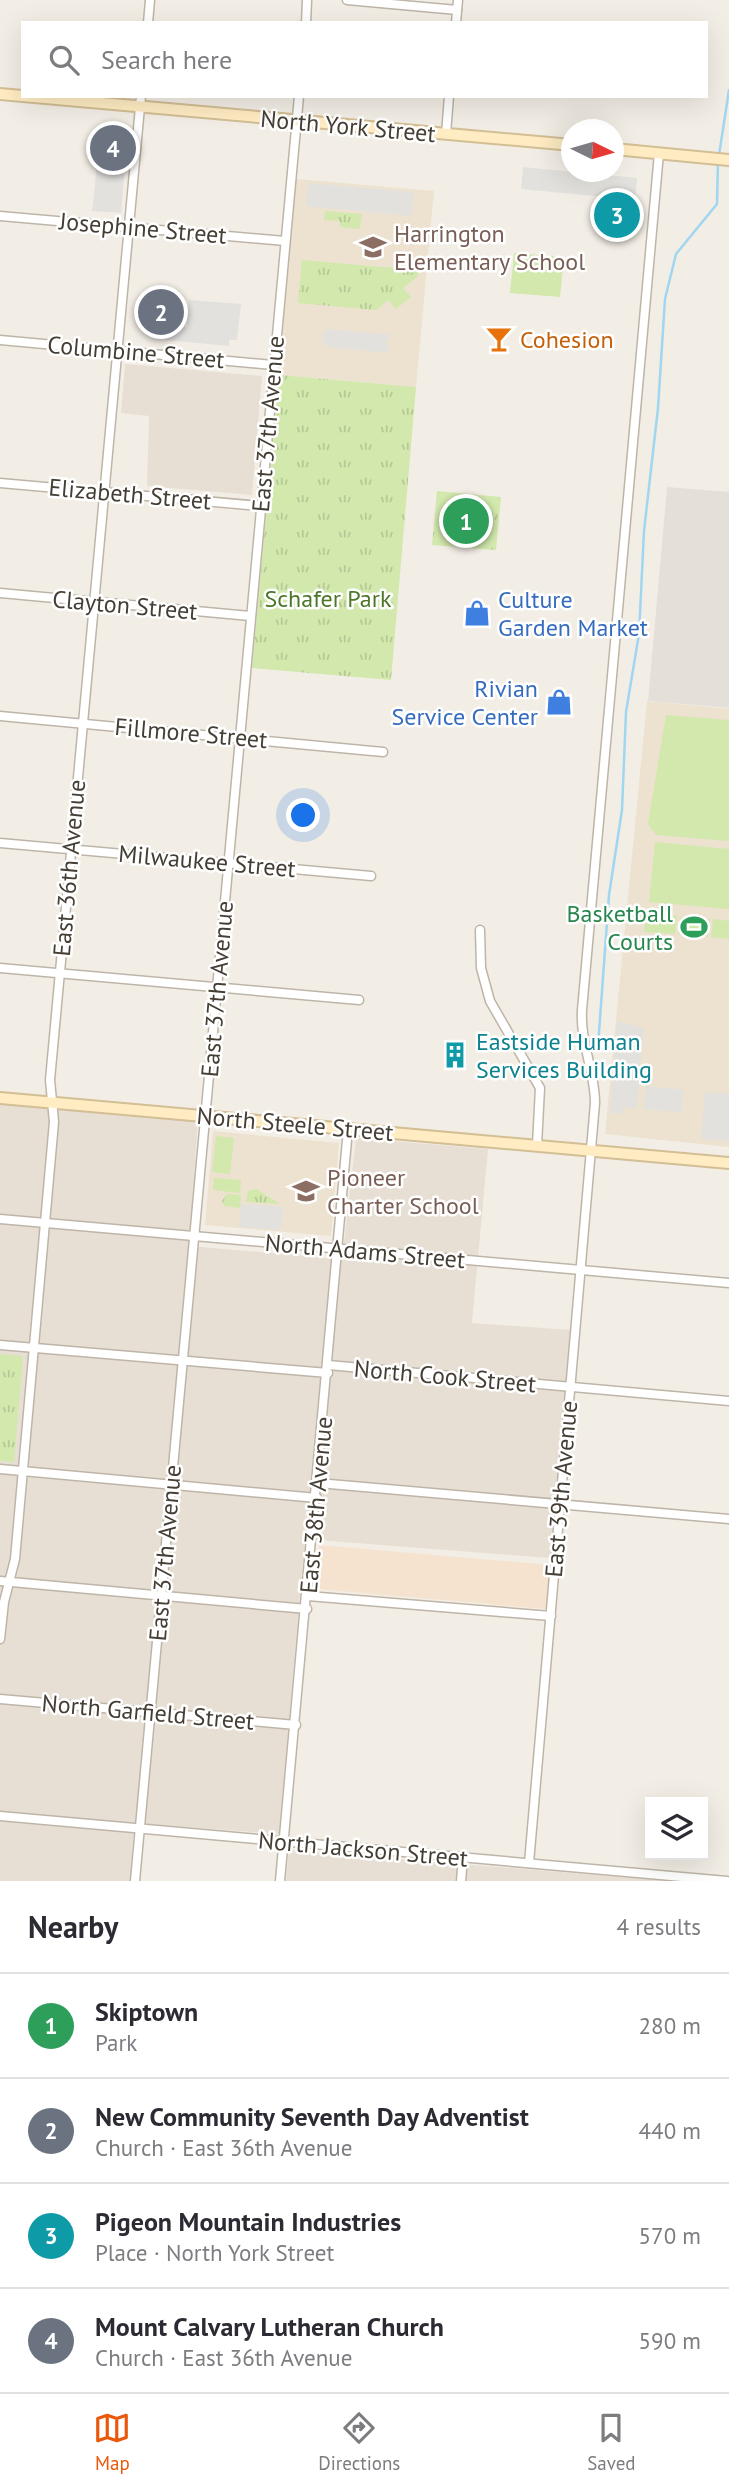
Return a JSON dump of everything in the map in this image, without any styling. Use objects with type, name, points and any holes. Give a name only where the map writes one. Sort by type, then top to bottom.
[{"type":"street","points":[[148,21],[150,0]]},
{"type":"street","points":[[306,21],[307,0]]},
{"type":"street","points":[[347,0],[457,10]]},
{"type":"street","points":[[456,21],[458,0]]},
{"type":"street","name":"North York Street","points":[[0,94],[21,95]]},
{"type":"street","name":"North York Street","points":[[70,98],[141,102],[297,121],[561,144]]},
{"type":"street","name":"East 37th Avenue","points":[[135,1881],[299,98]]},
{"type":"street","points":[[446,134],[449,98]]},
{"type":"street","name":"East 36th Avenue","points":[[0,1639],[5,1581],[15,1559],[54,1122],[50,1080],[141,102]]},
{"type":"street","points":[[624,150],[729,160]]},
{"type":"street","name":"East 39th Avenue","points":[[529,1863],[580,1269],[596,1151],[595,1086],[583,1041],[582,1010],[659,153]]},
{"type":"street","name":"Josephine Street","points":[[0,216],[285,241]]},
{"type":"street","name":"Columbine Street","points":[[0,340],[273,365]]},
{"type":"street","name":"Elizabeth Street","points":[[0,483],[260,506]]},
{"type":"street","name":"Clayton Street","points":[[0,593],[250,616]]},
{"type":"street","name":"Fillmore Street","points":[[0,716],[383,752]]},
{"type":"street","name":"Milwaukee Street","points":[[0,843],[371,876]]},
{"type":"street","points":[[480,930],[480,962],[490,1001],[540,1088],[537,1145]]},
{"type":"street","points":[[0,968],[359,1000]]},
{"type":"street","name":"North Steele Street","points":[[0,1098],[729,1163]]},
{"type":"street","name":"East 38th Avenue","points":[[280,1881],[307,1609],[348,1129]]},
{"type":"street","name":"North Adams Street","points":[[0,1219],[729,1283]]},
{"type":"street","name":"North Cook Street","points":[[0,1345],[729,1401]]},
{"type":"street","points":[[0,1469],[317,1498]]},
{"type":"street","points":[[318,1483],[729,1519]]},
{"type":"street","points":[[5,1581],[307,1609]]},
{"type":"street","points":[[308,1596],[551,1616]]},
{"type":"street","name":"North Garfield Street","points":[[0,1699],[296,1725]]},
{"type":"street","name":"North Jackson Street","points":[[0,1816],[727,1881]]},
{"type":"street","points":[[461,1881],[463,1858]]},
{"type":"shaded area","points":[[97,164],[125,167],[121,213],[92,211]]},
{"type":"shaded area","points":[[523,167],[561,171],[561,182],[624,182],[624,177],[637,178],[635,200],[521,189]]},
{"type":"shaded area","points":[[296,179],[434,191],[416,387],[279,375]]},
{"type":"shaded area","points":[[308,183],[414,192],[411,216],[306,206]]},
{"type":"shaded area","points":[[189,300],[241,304],[237,340],[229,340],[229,346],[165,340],[166,326],[187,327]]},
{"type":"shaded area","points":[[327,329],[391,335],[386,343],[390,353],[326,347],[322,337]]},
{"type":"shaded area","points":[[125,364],[262,376],[252,495],[147,486],[149,416],[121,413]]},
{"type":"shaded area","points":[[667,487],[729,492],[729,708],[648,701]]},
{"type":"shaded area","points":[[647,701],[729,709],[729,1147],[605,1134]]},
{"type":"shaded area","points":[[617,1021],[644,1028],[637,1108],[624,1107],[623,1114],[610,1113]]},
{"type":"shaded area","points":[[646,1086],[683,1090],[681,1112],[644,1109]]},
{"type":"shaded area","points":[[705,1092],[729,1094],[729,1141],[701,1139]]},
{"type":"shaded area","points":[[0,1103],[198,1121],[189,1246],[342,1259],[356,1138],[488,1149],[472,1323],[572,1330],[550,1558],[305,1539],[279,1834],[134,1823],[130,1881],[0,1881]]},
{"type":"shaded area","points":[[213,1131],[339,1143],[331,1236],[205,1225]]},
{"type":"shaded area","points":[[241,1204],[283,1207],[281,1230],[239,1227]]},
{"type":"shaded area","points":[[319,1545],[550,1565],[546,1609],[316,1589]]},
{"type":"shaded area","points":[[289,1850],[669,1881],[286,1881]]},
{"type":"green space","points":[[325,211],[362,214],[360,229],[340,227],[340,221],[324,220]]},
{"type":"green space","points":[[514,253],[564,257],[560,297],[510,293]]},
{"type":"green space","points":[[302,260],[418,270],[418,276],[376,310],[298,303]]},
{"type":"green space","points":[[403,288],[411,297],[396,309],[388,300]]},
{"type":"green space","name":"Schafer Park","points":[[279,375],[416,387],[391,680],[252,668]]},
{"type":"green space","points":[[437,491],[501,497],[496,550],[432,545]]},
{"type":"green space","points":[[666,715],[729,720],[729,841],[656,835],[648,824]]},
{"type":"green space","points":[[655,842],[729,849],[729,909],[649,902]]},
{"type":"green space","points":[[646,913],[677,916],[675,934],[644,932]]},
{"type":"green space","name":"Basketball Courts","points":[[680,917],[710,919],[708,937],[678,934]]},
{"type":"green space","points":[[713,919],[729,921],[729,939],[711,937]]},
{"type":"green space","points":[[216,1136],[234,1138],[230,1174],[212,1172]]},
{"type":"green space","points":[[214,1178],[241,1180],[240,1193],[213,1190]]},
{"type":"green space","points":[[256,1189],[280,1204],[246,1202],[248,1191]]},
{"type":"green space","points":[[227,1194],[241,1195],[240,1208],[224,1206],[222,1201]]},
{"type":"green space","points":[[0,1354],[23,1356],[14,1462],[0,1461]]},
{"type":"waterway","points":[[719,155],[729,90]]},
{"type":"waterway","points":[[598,1046],[609,895],[622,810],[626,712],[639,634],[644,531],[658,408],[665,299],[676,254],[717,204],[718,161]]},
{"type":"place","name":"Mount Calvary Lutheran Church","points":[[113,148]]},
{"type":"place","name":"Pigeon Mountain Industries","points":[[617,215]]},
{"type":"place","name":"Harrington Elementary School","points":[[373,247]]},
{"type":"place","name":"New Community Seventh Day Adventist","points":[[161,312]]},
{"type":"place","name":"Cohesion","points":[[499,339]]},
{"type":"place","name":"Skiptown","points":[[466,521]]},
{"type":"place","name":"Culture Garden Market","points":[[477,613]]},
{"type":"place","name":"Rivian Service Center","points":[[559,702]]},
{"type":"place","name":"Basketball Courts","points":[[694,927]]},
{"type":"place","name":"Eastside Human Services Building","points":[[455,1055]]},
{"type":"place","name":"Pioneer Charter School","points":[[306,1191]]}]
